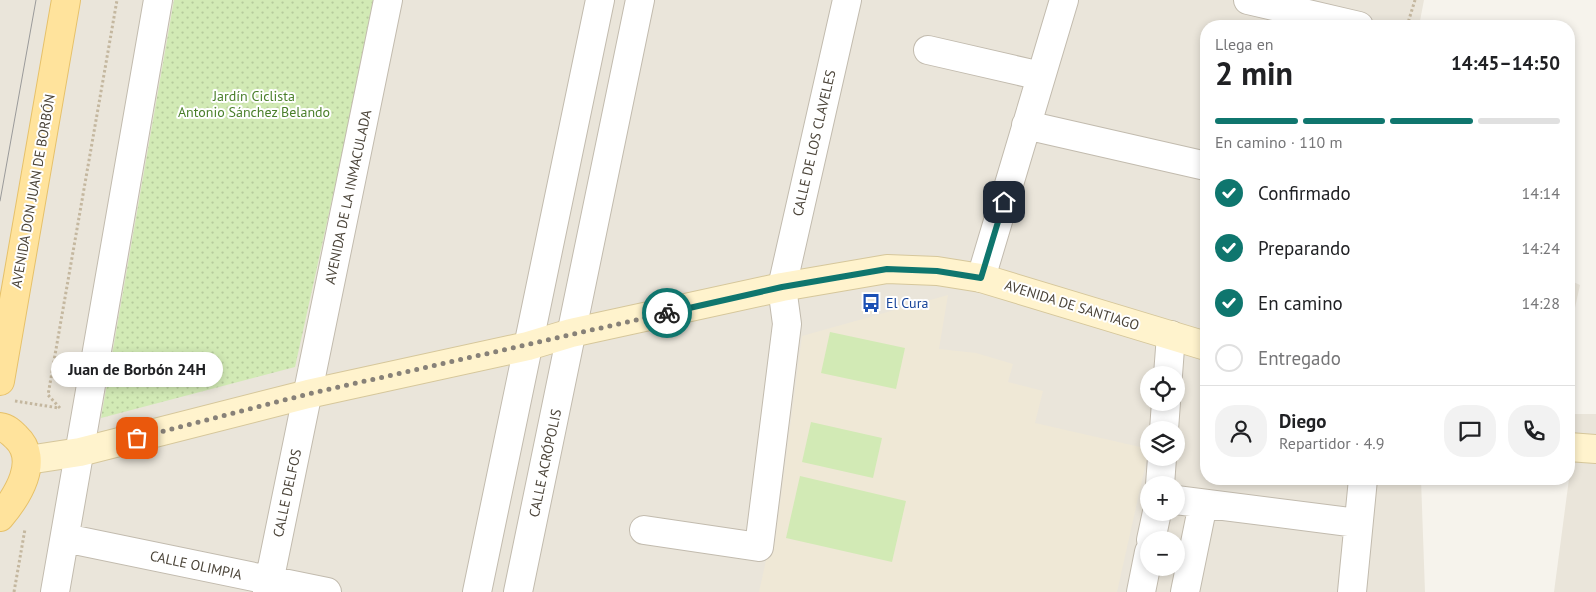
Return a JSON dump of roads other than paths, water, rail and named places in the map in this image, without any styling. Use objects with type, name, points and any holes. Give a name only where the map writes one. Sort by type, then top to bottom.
[{"type":"main road","name":"AVENIDA DON JUAN DE BORBÓN","points":[[4,391],[66,0]]},
{"type":"main road","points":[[0,427],[7,428],[21,441],[28,460],[25,475],[19,489],[0,517]]},
{"type":"street","points":[[55,592],[80,452],[76,412],[158,0]]},
{"type":"street","name":"AVENIDA DE LA INMACULADA","points":[[308,394],[388,0]]},
{"type":"street","points":[[477,592],[600,0]]},
{"type":"street","name":"CALLE ACRÓPOLIS","points":[[518,592],[640,0]]},
{"type":"street","name":"CALLE DE LOS CLAVELES","points":[[782,287],[847,0]]},
{"type":"street","points":[[981,278],[1064,0]]},
{"type":"street","points":[[1248,0],[1276,3],[1338,20]]},
{"type":"street","points":[[928,50],[1041,76]]},
{"type":"street","points":[[1026,125],[1200,165]]},
{"type":"street","name":"AVENIDA DE SANTIAGO","points":[[28,460],[80,452],[308,394],[528,346],[571,333],[782,287],[887,269],[937,271],[981,278],[1200,344]]},
{"type":"street","points":[[644,530],[759,547],[787,324],[782,287]]},
{"type":"street","points":[[1169,366],[1171,335]]},
{"type":"street","name":"CALLE DELFOS","points":[[268,586],[308,394]]},
{"type":"street","points":[[1575,447],[1596,449]]},
{"type":"street","points":[[1352,592],[1357,523],[1362,485]]},
{"type":"street","points":[[1185,501],[1357,523]]},
{"type":"street","points":[[1185,592],[1203,504]]},
{"type":"street","name":"CALLE OLIMPIA","points":[[65,538],[268,586],[327,592]]},
{"type":"street","points":[[1141,592],[1144,576]]},
{"type":"tram line","points":[[0,201],[36,0]]},
{"type":"place","name":"El Cura","points":[[871,303]]},
{"type":"place","name":"Juan de Borbón 24H","points":[[137,438]]},
{"type":"park label","name":"Jardín Ciclista Antonio Sánchez Belando","points":[[254,104]]}]
